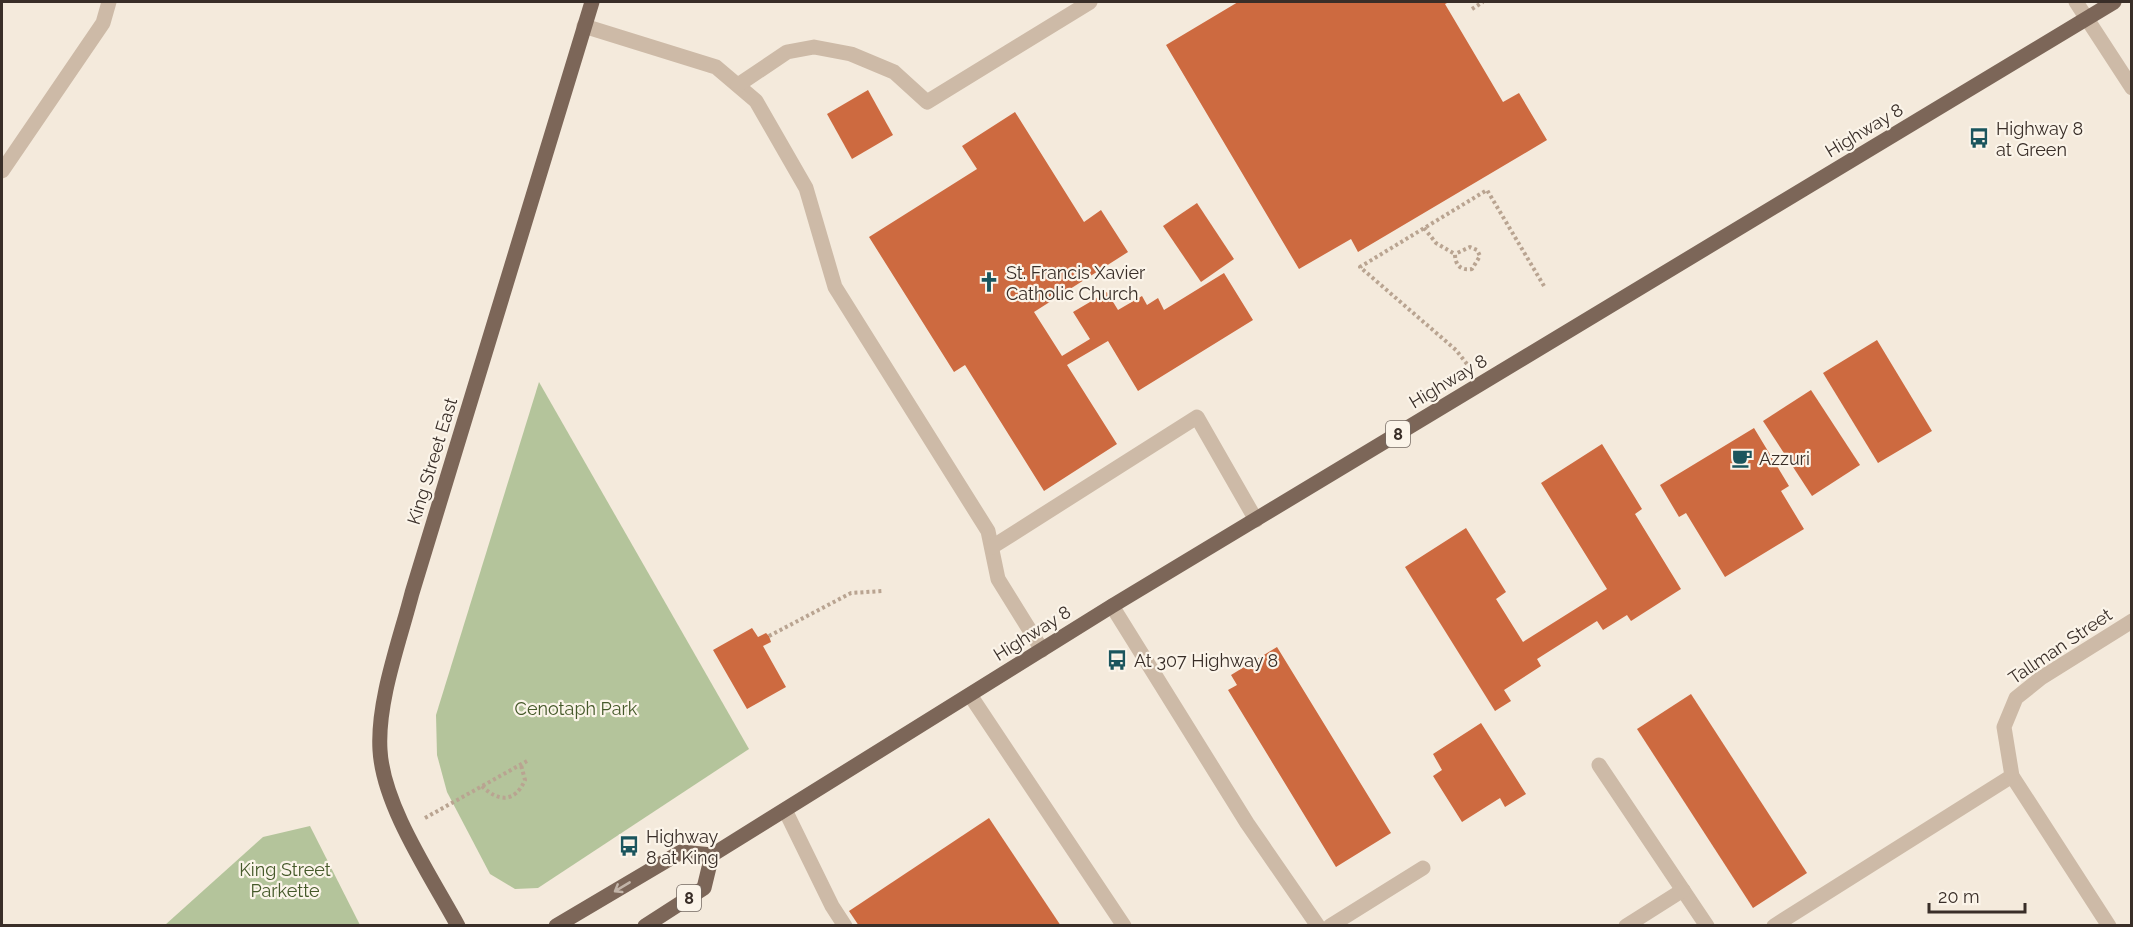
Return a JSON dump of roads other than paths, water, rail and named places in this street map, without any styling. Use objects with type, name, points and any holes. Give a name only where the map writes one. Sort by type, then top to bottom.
[{"type":"main road","name":"King Street East","points":[[458,926],[393,806],[380,751],[386,690],[412,593],[592,2]]},
{"type":"main road","name":"Highway 8","points":[[712,855],[1112,606],[2114,2]]},
{"type":"main road","name":"8","points":[[556,926],[681,852],[712,855],[704,888],[645,926]]},
{"type":"street","points":[[2,171],[103,23],[110,2]]},
{"type":"street","points":[[738,85],[787,52],[814,47],[851,54],[894,72],[927,102],[1090,2]]},
{"type":"street","points":[[2076,2],[2132,88]]},
{"type":"street","points":[[584,26],[716,67],[756,101],[806,188],[835,287],[988,531],[998,579],[1042,650]]},
{"type":"street","points":[[992,547],[1197,417],[1256,520]]},
{"type":"street","points":[[1112,606],[1246,823],[1318,926]]},
{"type":"street","name":"Tallman Street","points":[[2109,926],[2012,776],[2004,727],[2016,698],[2041,678],[2132,621]]},
{"type":"street","points":[[970,695],[1124,926]]},
{"type":"street","points":[[1599,765],[1707,926]]},
{"type":"street","points":[[1774,926],[2012,776]]},
{"type":"street","points":[[784,810],[832,906],[845,926]]},
{"type":"street","points":[[1330,926],[1423,868]]},
{"type":"street","points":[[1626,926],[1683,890]]},
{"type":"place","name":"Highway 8 at Green","points":[[1979,138]]},
{"type":"place","name":"St. Francis Xavier Catholic Church","points":[[989,282]]},
{"type":"place","name":"Azzuri","points":[[1742,458]]},
{"type":"place","name":"At 307 Highway 8","points":[[1117,660]]},
{"type":"place","name":"Highway 8 at King","points":[[629,846]]},
{"type":"park label","name":"Cenotaph Park","points":[[576,708]]},
{"type":"park label","name":"King Street Parkette","points":[[285,879]]}]
